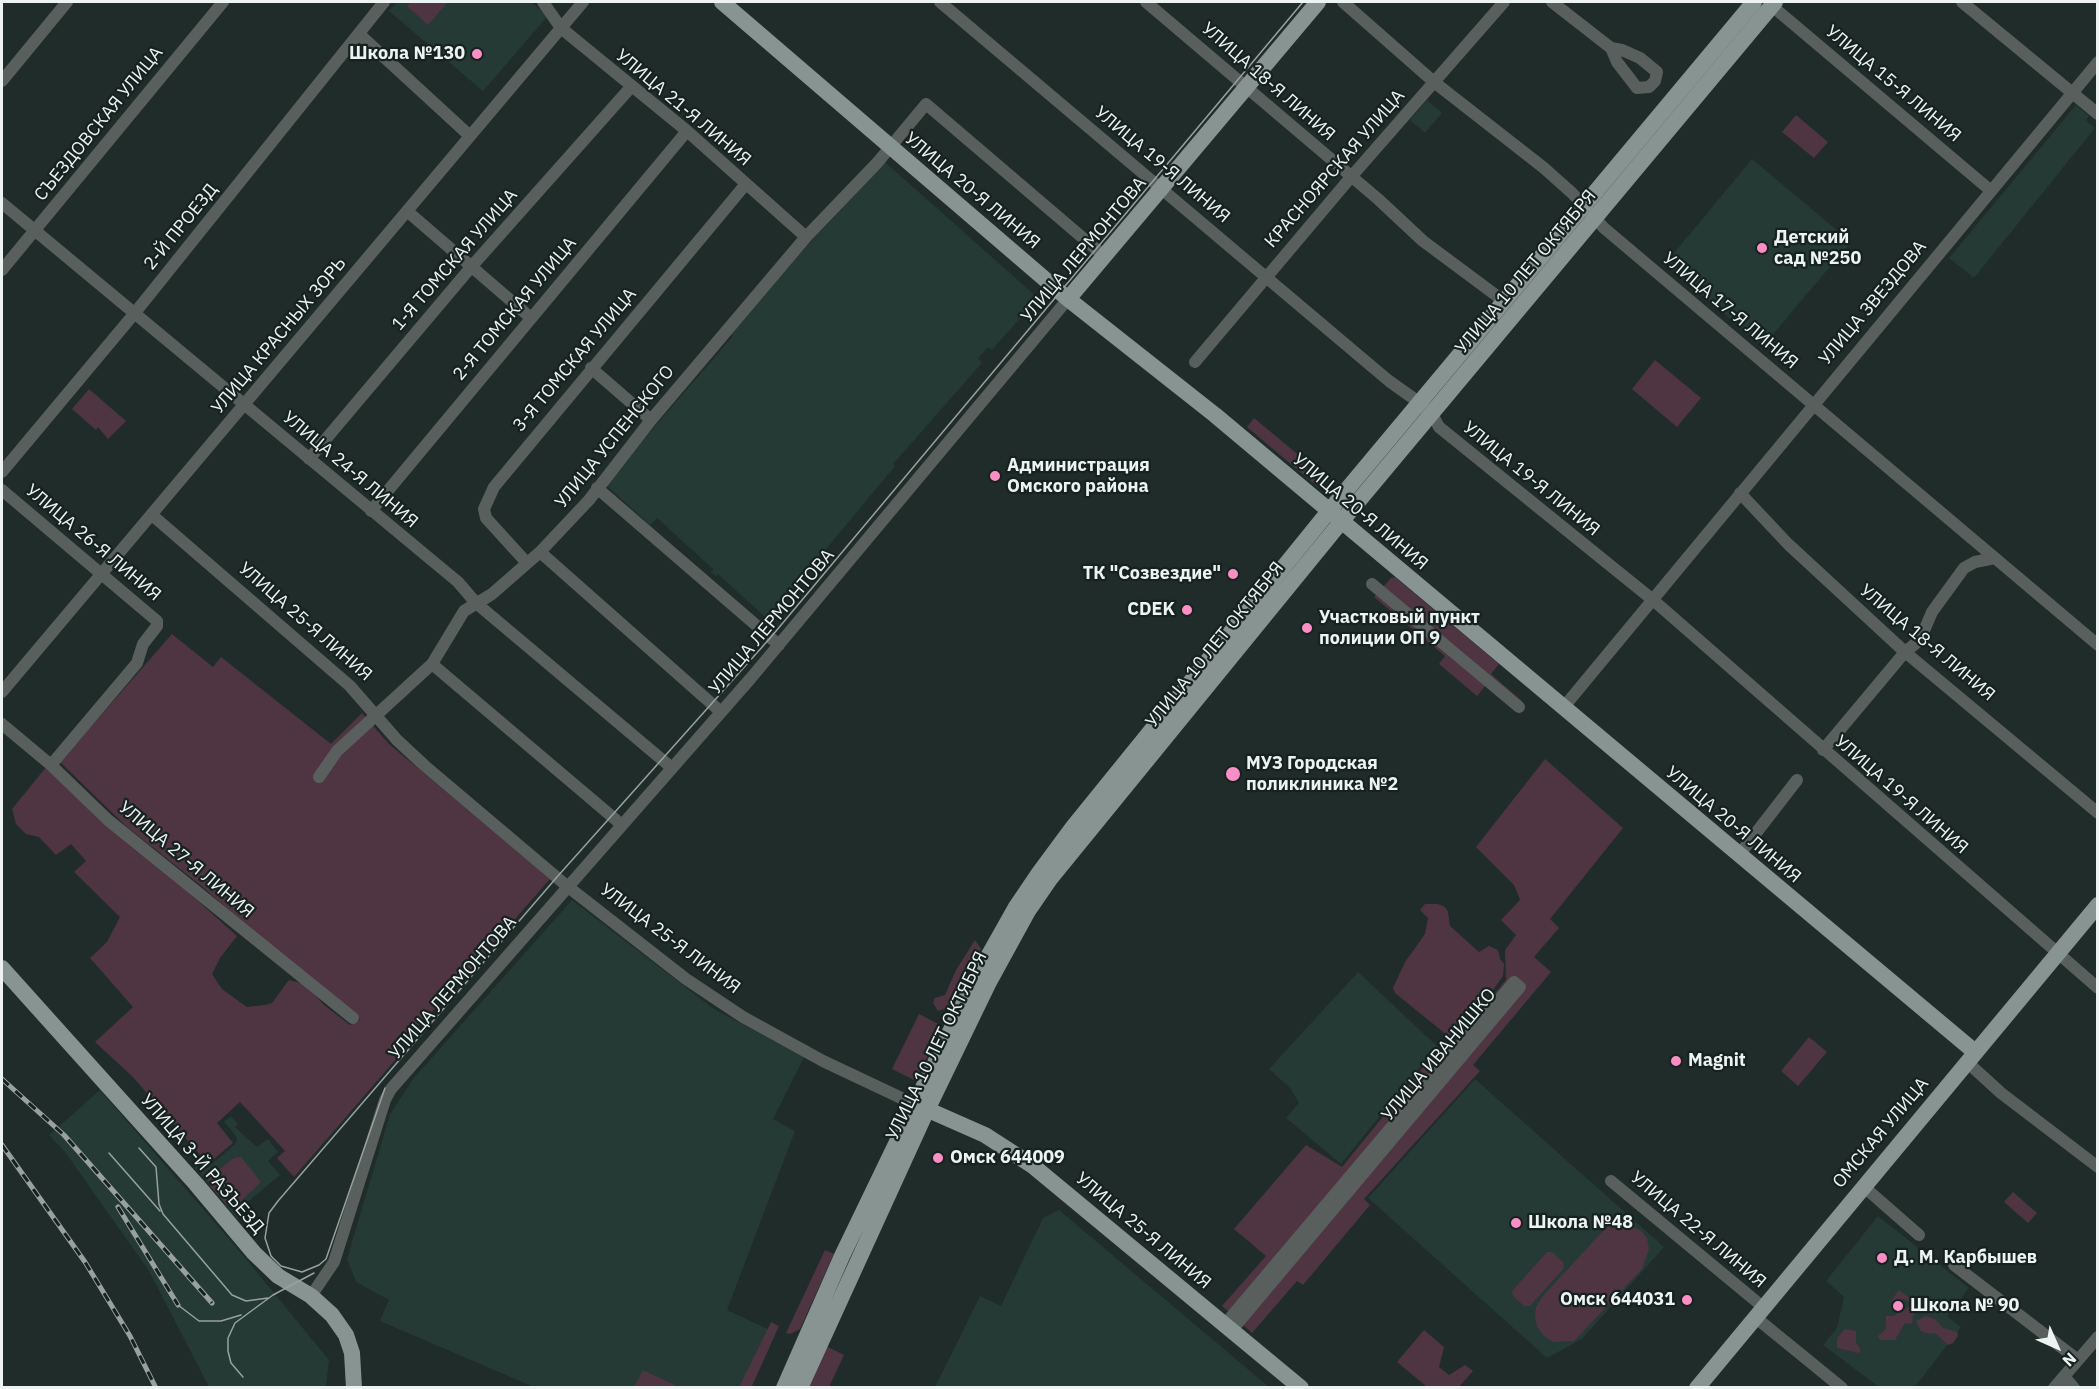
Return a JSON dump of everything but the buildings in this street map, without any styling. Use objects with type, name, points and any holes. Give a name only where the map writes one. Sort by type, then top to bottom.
[{"type":"main road","name":"УЛИЦА 20-Я ЛИНИЯ","points":[[722,2],[1068,299],[1197,400],[1739,855],[1971,1057]]},
{"type":"main road","name":"УЛИЦА ЛЕРМОНТОВА","points":[[1068,299],[1318,2]]},
{"type":"main road","name":"УЛИЦА 10 ЛЕТ ОКТЯБРЯ","points":[[1426,408],[1505,302],[1590,214],[1754,2]]},
{"type":"main road","name":"УЛИЦА 10 ЛЕТ ОКТЯБРЯ","points":[[800,1388],[980,970],[1016,907],[1039,873],[1066,835],[1590,214],[1774,4]]},
{"type":"main road","name":"ОМСКАЯ УЛИЦА","points":[[1697,1388],[2097,905]]},
{"type":"main road","name":"УЛИЦА 3-Й РАЗЪЕЗД","points":[[2,968],[196,1184],[254,1253],[278,1276],[311,1296],[332,1315],[346,1335],[352,1353],[354,1388]]},
{"type":"main road","name":"УЛИЦА 10 ЛЕТ ОКТЯБРЯ","points":[[784,1388],[920,1107]]},
{"type":"main road","name":"УЛИЦА 25-Я ЛИНИЯ","points":[[920,1107],[985,1135],[1033,1166],[1301,1388]]},
{"type":"street","points":[[2,81],[67,2]]},
{"type":"street","name":"СЪЕЗДОВСКАЯ УЛИЦА","points":[[2,270],[223,2]]},
{"type":"street","name":"2-Й ПРОЕЗД","points":[[2,472],[134,314],[384,2]]},
{"type":"street","name":"УЛИЦА 21-Я ЛИНИЯ","points":[[543,2],[561,28],[687,131],[806,237]]},
{"type":"street","name":"УЛИЦА КРАСНЫХ ЗОРЬ","points":[[2,692],[583,2]]},
{"type":"street","name":"УЛИЦА 19-Я ЛИНИЯ","points":[[940,2],[1389,381],[1426,408],[1438,427],[1653,600],[2097,988]]},
{"type":"street","name":"УЛИЦА 18-Я ЛИНИЯ","points":[[1146,2],[1351,177],[1423,242],[1505,302]]},
{"type":"street","name":"УЛИЦА 17-Я ЛИНИЯ","points":[[1343,2],[1434,82],[1544,168],[1590,214],[2097,645]]},
{"type":"street","name":"КРАСНОЯРСКАЯ УЛИЦА","points":[[1195,362],[1351,177],[1504,2]]},
{"type":"street","points":[[1552,2],[1611,48]]},
{"type":"street","points":[[1962,2],[2097,114]]},
{"type":"street","name":"УЛИЦА 15-Я ЛИНИЯ","points":[[1774,4],[1990,190]]},
{"type":"street","points":[[359,34],[470,136]]},
{"type":"street","name":"УЛИЦА ЗВЕЗДОВА","points":[[1563,708],[2097,62]]},
{"type":"street","name":"1-Я ТОМСКАЯ УЛИЦА","points":[[309,459],[472,266],[631,87]]},
{"type":"street","name":"УЛИЦА УСПЕНСКОГО","points":[[319,777],[337,751],[432,664],[459,618],[476,603],[492,594],[540,552],[597,488],[651,420],[806,237],[877,163],[926,104],[1104,256]]},
{"type":"street","name":"2-Я ТОМСКАЯ УЛИЦА","points":[[371,511],[687,131]]},
{"type":"street","name":"3-Я ТОМСКАЯ УЛИЦА","points":[[526,562],[486,518],[484,509],[487,499],[591,368],[745,185]]},
{"type":"street","name":"УЛИЦА 24-Я ЛИНИЯ","points":[[2,203],[458,582],[476,603],[672,768]]},
{"type":"street","points":[[407,212],[531,318]]},
{"type":"street","name":"УЛИЦА ЛЕРМОНТОВА","points":[[311,1296],[334,1262],[385,1100],[391,1089],[779,645],[1068,299]]},
{"type":"street","points":[[591,368],[651,420]]},
{"type":"street","points":[[597,488],[779,645]]},
{"type":"street","name":"УЛИЦА 26-Я ЛИНИЯ","points":[[2,490],[154,616],[157,626],[143,644],[137,663],[51,765]]},
{"type":"street","name":"УЛИЦА 18-Я ЛИНИЯ","points":[[1740,493],[1788,543],[1905,652],[1982,714],[2097,813]]},
{"type":"street","name":"УЛИЦА 25-Я ЛИНИЯ","points":[[152,515],[350,686],[425,766],[567,886],[708,995],[822,1061],[920,1107]]},
{"type":"street","points":[[540,552],[721,712]]},
{"type":"street","points":[[1822,750],[1905,652],[1920,640],[1932,612],[1964,568],[1976,562],[1995,558]]},
{"type":"street","points":[[1372,584],[1519,707]]},
{"type":"street","points":[[432,664],[622,825]]},
{"type":"street","name":"УЛИЦА 27-Я ЛИНИЯ","points":[[2,724],[51,765],[108,820],[353,1018]]},
{"type":"street","points":[[1739,855],[1797,780]]},
{"type":"street","name":"УЛИЦА ИВАНИШКО","points":[[1514,982],[1520,987],[1229,1327],[1514,982]]},
{"type":"street","name":"УЛИЦА 20-Я ЛИНИЯ","points":[[1971,1057],[2001,1093],[2097,1167]]},
{"type":"street","name":"УЛИЦА 22-Я ЛИНИЯ","points":[[1611,1181],[1842,1388]]},
{"type":"street","points":[[1863,1186],[1919,1235]]},
{"type":"street","points":[[1954,1265],[2078,1360]]},
{"type":"street","points":[[2054,1388],[2097,1337]]},
{"type":"street","points":[[2064,1376],[2074,1388]]},
{"type":"shaded area","name":"Школа №130","points":[[397,2],[531,2],[548,16],[483,91],[389,11]]},
{"type":"shaded area","points":[[411,2],[448,2],[428,25],[407,6]]},
{"type":"shaded area","points":[[1427,100],[1442,113],[1425,133],[1410,120]]},
{"type":"shaded area","points":[[2076,105],[2089,116],[2086,120],[2095,128],[1974,278],[1949,258]]},
{"type":"shaded area","points":[[1796,115],[1828,142],[1814,158],[1782,132]]},
{"type":"shaded area","name":"Детский сад №250","points":[[1752,159],[1851,242],[1763,346],[1665,264]]},
{"type":"shaded area","points":[[885,162],[1038,298],[992,350],[988,347],[978,358],[982,363],[893,464],[895,466],[766,618],[718,574],[716,576],[711,572],[713,569],[657,518],[650,525],[605,484],[733,336],[730,332],[762,294]]},
{"type":"shaded area","points":[[1655,360],[1701,398],[1677,427],[1632,389]]},
{"type":"shaded area","points":[[89,389],[126,421],[108,439],[98,427],[96,430],[72,409]]},
{"type":"shaded area","points":[[1254,418],[1325,477],[1325,487],[1319,488],[1247,427]]},
{"type":"shaded area","points":[[1395,577],[1499,664],[1491,674],[1522,701],[1515,709],[1486,685],[1477,696],[1439,664],[1445,656],[1374,597],[1391,578]]},
{"type":"shaded area","points":[[172,634],[213,667],[221,657],[331,744],[362,713],[389,744],[550,879],[452,991],[414,1030],[397,1058],[294,1177],[277,1158],[285,1151],[240,1102],[217,1123],[233,1143],[208,1164],[132,1076],[95,1042],[133,1007],[90,958],[107,942],[120,917],[74,872],[86,861],[71,844],[56,855],[39,837],[26,834],[16,824],[12,809],[47,766],[237,936],[220,958],[212,974],[222,989],[247,1007],[265,1005],[272,1003],[289,980],[305,984],[324,1005],[350,1025],[359,1021],[360,1019],[256,935],[204,888],[127,827],[60,762]]},
{"type":"shaded area","points":[[1545,759],[1623,828],[1550,919],[1559,928],[1534,957],[1551,972],[1473,1065],[1480,1071],[1364,1199],[1370,1205],[1303,1285],[1297,1281],[1252,1333],[1222,1306],[1266,1256],[1234,1229],[1306,1145],[1342,1167],[1442,1044],[1455,1041],[1506,980],[1505,950],[1516,935],[1501,920],[1520,900],[1514,885],[1476,847]]},
{"type":"shaded area","points":[[572,900],[714,1009],[804,1057],[773,1119],[795,1131],[727,1310],[774,1332],[749,1387],[534,1387],[380,1321],[389,1300],[356,1282],[347,1259],[390,1114],[413,1079]]},
{"type":"shaded area","points":[[1425,904],[1438,904],[1445,907],[1450,926],[1479,952],[1489,946],[1498,950],[1504,964],[1503,976],[1493,990],[1483,994],[1484,1002],[1453,1040],[1395,993],[1393,988],[1405,962],[1425,934],[1428,918],[1420,910]]},
{"type":"shaded area","points":[[975,940],[981,949],[952,1006],[938,1011],[933,1003],[935,998],[945,995],[956,970]]},
{"type":"shaded area","points":[[1358,972],[1437,1046],[1341,1164],[1286,1118],[1299,1103],[1290,1088],[1269,1069]]},
{"type":"shaded area","points":[[919,1014],[942,1026],[916,1081],[892,1069]]},
{"type":"shaded area","points":[[1809,1037],[1827,1052],[1798,1086],[1781,1071]]},
{"type":"shaded area","name":"Школа №48","points":[[1475,1079],[1664,1247],[1582,1339],[1547,1358],[1368,1198]]},
{"type":"shaded area","points":[[100,1090],[237,1248],[329,1360],[326,1387],[209,1387],[149,1271],[65,1152],[49,1135]]},
{"type":"shaded area","points":[[231,1116],[238,1124],[235,1127],[257,1147],[268,1139],[278,1152],[268,1161],[280,1175],[239,1210],[238,1220],[193,1165],[202,1169],[207,1168],[235,1144],[237,1139],[224,1122]]},
{"type":"shaded area","points":[[241,1157],[261,1182],[239,1203],[213,1174],[234,1158]]},
{"type":"shaded area","points":[[211,1176],[236,1205],[227,1205],[210,1186],[208,1179]]},
{"type":"shaded area","points":[[2013,1192],[2037,1213],[2028,1223],[2004,1202]]},
{"type":"shaded area","points":[[1059,1210],[1269,1387],[935,1387],[980,1296],[1001,1306],[1043,1218]]},
{"type":"shaded area","name":"Школа № 90","points":[[1878,1216],[1969,1288],[1947,1316],[1961,1327],[1915,1387],[1879,1387],[1823,1345],[1837,1328],[1844,1297],[1826,1281]]},
{"type":"shaded area","points":[[1621,1223],[1640,1230],[1647,1238],[1649,1249],[1642,1269],[1574,1341],[1553,1342],[1537,1327],[1536,1307],[1542,1297],[1602,1232],[1610,1225]]},
{"type":"shaded area","points":[[825,1250],[834,1254],[800,1329],[790,1334],[786,1333]]},
{"type":"shaded area","points":[[1547,1252],[1552,1252],[1563,1262],[1564,1268],[1530,1306],[1524,1306],[1513,1296],[1512,1291]]},
{"type":"shaded area","points":[[1899,1290],[1922,1308],[1913,1316],[1912,1324],[1905,1323],[1895,1340],[1880,1340],[1878,1336],[1886,1329],[1886,1316],[1894,1316],[1907,1308],[1910,1303],[1905,1299],[1891,1301]]},
{"type":"shaded area","points":[[1926,1316],[1935,1319],[1943,1328],[1957,1332],[1958,1336],[1953,1343],[1948,1345],[1936,1334],[1920,1330],[1916,1321]]},
{"type":"shaded area","points":[[771,1322],[779,1326],[752,1386],[755,1387],[739,1387]]},
{"type":"shaded area","points":[[1845,1329],[1856,1331],[1856,1342],[1861,1350],[1859,1353],[1837,1348],[1837,1338]]},
{"type":"shaded area","points":[[1424,1330],[1444,1347],[1439,1367],[1449,1375],[1465,1365],[1473,1371],[1459,1387],[1427,1387],[1397,1362]]},
{"type":"shaded area","points":[[826,1346],[844,1355],[829,1387],[807,1388]]},
{"type":"shaded area","points":[[643,1370],[679,1387],[634,1387]]},
{"type":"tram line","points":[[385,1088],[326,1259],[319,1265],[302,1272],[281,1266],[271,1256],[265,1238],[269,1213],[278,1201],[557,877],[771,637],[1303,2]]},
{"type":"tram line","points":[[139,1148],[156,1167],[159,1204],[163,1214],[232,1295],[246,1301],[268,1298]]},
{"type":"tram line","points":[[109,1153],[160,1211]]},
{"type":"tram line","points":[[243,1377],[231,1363],[228,1351],[228,1338],[235,1323],[273,1295],[314,1273]]},
{"type":"tram line","points":[[178,1305],[199,1321],[221,1321],[241,1315]]},
{"type":"railway","points":[[2,1079],[64,1135],[212,1303]]},
{"type":"railway","points":[[2,1145],[85,1262],[130,1336],[156,1388]]},
{"type":"railway","points":[[118,1207],[178,1305]]},
{"type":"place","name":"Школа №130","points":[[477,54]]},
{"type":"place","name":"Детский сад №250","points":[[1762,248]]},
{"type":"place","name":"Администрация Омского района","points":[[995,476]]},
{"type":"place","name":"ТК \"Созвездие\"","points":[[1233,574]]},
{"type":"place","name":"CDEK","points":[[1187,610]]},
{"type":"place","name":"Участковый пункт полиции ОП 9","points":[[1307,628]]},
{"type":"place","name":"МУЗ Городская поликлиника №2","points":[[1233,774]]},
{"type":"place","name":"Magnit","points":[[1676,1061]]},
{"type":"place","name":"Омск 644009","points":[[938,1158]]},
{"type":"place","name":"Школа №48","points":[[1516,1223]]},
{"type":"place","name":"Д. М. Карбышев","points":[[1882,1258]]},
{"type":"place","name":"Омск 644031","points":[[1687,1300]]},
{"type":"place","name":"Школа № 90","points":[[1898,1306]]}]
